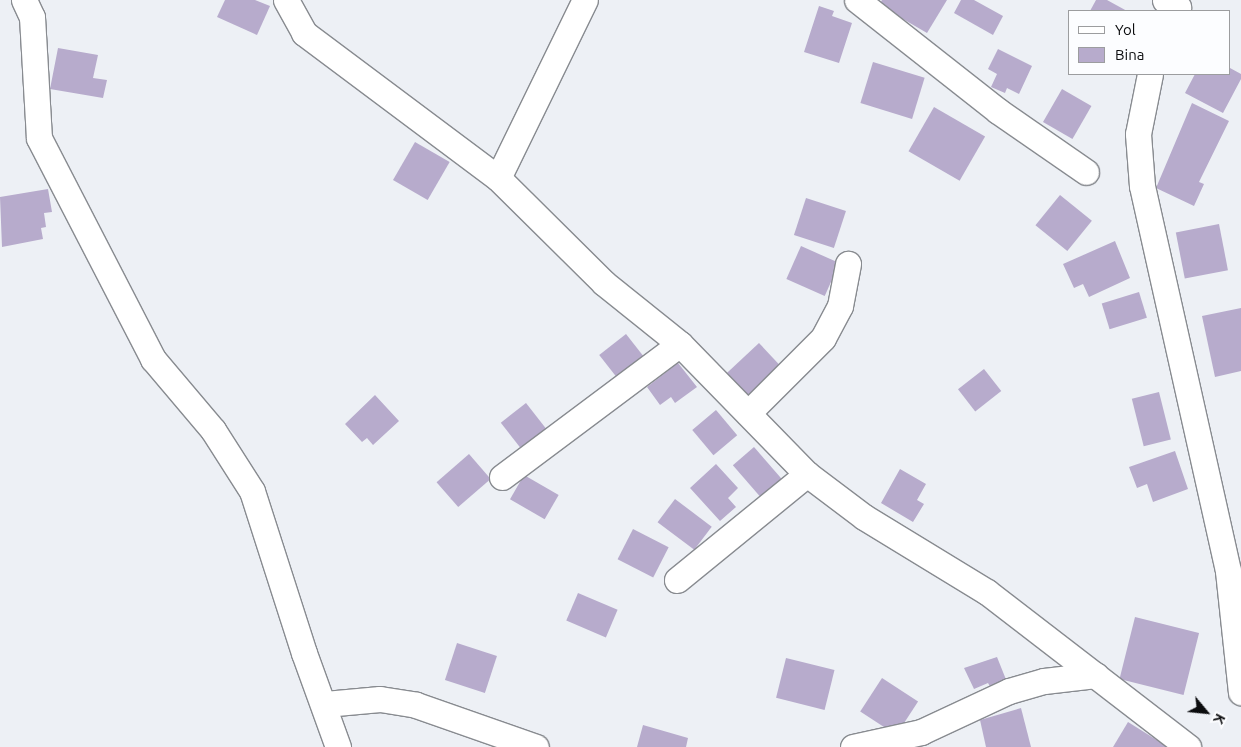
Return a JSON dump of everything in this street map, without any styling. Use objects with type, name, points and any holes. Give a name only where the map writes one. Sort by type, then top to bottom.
[{"type":"street","points":[[24,0],[32,17],[38,138],[153,359],[213,430],[252,491],[304,653],[325,704],[338,747]]},
{"type":"street","points":[[286,0],[304,33],[498,178],[604,283],[680,344],[807,474],[864,517],[987,592],[1188,747]]},
{"type":"street","points":[[498,178],[585,0]]},
{"type":"street","points":[[857,0],[998,111],[1086,172]]},
{"type":"street","points":[[1150,75],[1138,134],[1142,186],[1228,571],[1241,692]]},
{"type":"street","points":[[748,413],[823,338],[840,306],[848,264]]},
{"type":"street","points":[[502,477],[680,344]]},
{"type":"street","points":[[677,580],[807,474]]},
{"type":"street","points":[[853,747],[921,732],[1009,691],[1044,682],[1096,675]]},
{"type":"street","points":[[325,704],[380,699],[416,705],[536,747]]},
{"type":"building","points":[[225,0],[255,0],[270,6],[257,35],[217,17]]},
{"type":"building","points":[[882,0],[947,0],[927,33],[879,5]]},
{"type":"building","points":[[961,0],[974,0],[1003,16],[993,35],[954,13]]},
{"type":"building","points":[[1096,0],[1107,0],[1125,10],[1091,10]]},
{"type":"building","points":[[819,6],[834,11],[832,16],[852,23],[839,63],[804,52]]},
{"type":"building","points":[[58,48],[98,55],[93,78],[107,80],[103,98],[50,89]]},
{"type":"building","points":[[998,49],[1032,66],[1019,94],[1007,88],[1005,93],[991,87],[997,74],[988,69]]},
{"type":"building","points":[[873,62],[925,78],[912,119],[860,103]]},
{"type":"building","points":[[1231,69],[1241,74],[1241,79],[1223,113],[1185,93],[1194,75],[1231,75]]},
{"type":"building","points":[[1062,89],[1091,106],[1072,139],[1043,122]]},
{"type":"building","points":[[1192,103],[1229,121],[1199,182],[1204,184],[1194,206],[1156,188]]},
{"type":"building","points":[[934,107],[985,136],[960,181],[908,151]]},
{"type":"building","points":[[415,142],[450,162],[428,200],[393,180]]},
{"type":"building","points":[[48,189],[52,212],[44,213],[46,227],[41,228],[43,239],[2,247],[0,197]]},
{"type":"building","points":[[1060,195],[1092,221],[1067,251],[1035,225]]},
{"type":"building","points":[[806,198],[846,211],[834,248],[794,235]]},
{"type":"building","points":[[1219,224],[1228,270],[1185,279],[1176,232]]},
{"type":"building","points":[[1115,241],[1130,278],[1089,297],[1083,284],[1074,288],[1063,264]]},
{"type":"building","points":[[801,246],[839,263],[825,296],[786,279]]},
{"type":"building","points":[[1139,292],[1147,318],[1110,329],[1102,303]]},
{"type":"building","points":[[1241,308],[1241,371],[1215,377],[1202,316]]},
{"type":"building","points":[[626,334],[648,362],[621,383],[599,355]]},
{"type":"building","points":[[759,343],[785,371],[752,401],[726,374]]},
{"type":"building","points":[[678,363],[697,387],[675,403],[671,397],[660,405],[647,387]]},
{"type":"building","points":[[984,369],[1001,391],[975,411],[958,389]]},
{"type":"building","points":[[1159,392],[1171,440],[1144,446],[1132,399]]},
{"type":"building","points":[[375,395],[399,421],[373,445],[367,438],[362,442],[345,424]]},
{"type":"building","points":[[526,403],[546,429],[521,449],[501,423]]},
{"type":"building","points":[[716,410],[737,435],[713,455],[692,430]]},
{"type":"building","points":[[754,447],[782,479],[761,498],[733,465]]},
{"type":"building","points":[[1175,451],[1188,489],[1153,502],[1147,484],[1137,488],[1129,467]]},
{"type":"building","points":[[469,454],[491,479],[458,507],[437,482]]},
{"type":"building","points":[[716,464],[738,488],[728,498],[736,507],[720,521],[690,488]]},
{"type":"building","points":[[900,469],[926,484],[917,500],[924,504],[913,522],[881,503]]},
{"type":"building","points":[[524,475],[559,495],[545,519],[510,499]]},
{"type":"building","points":[[675,499],[712,527],[694,550],[658,522]]},
{"type":"building","points":[[633,529],[669,547],[653,577],[618,559]]},
{"type":"building","points":[[578,593],[618,610],[606,637],[566,621]]},
{"type":"building","points":[[1135,617],[1199,633],[1184,695],[1120,679]]},
{"type":"building","points":[[457,643],[497,656],[485,693],[445,680]]},
{"type":"building","points":[[997,657],[1007,682],[992,690],[988,683],[974,689],[964,668]]},
{"type":"building","points":[[786,658],[835,670],[825,710],[776,698]]},
{"type":"building","points":[[882,678],[918,701],[896,735],[860,712]]},
{"type":"building","points":[[1021,708],[1031,747],[986,747],[980,720]]},
{"type":"building","points":[[1128,722],[1168,747],[1113,747]]},
{"type":"building","points":[[643,725],[688,738],[686,747],[637,747]]}]
